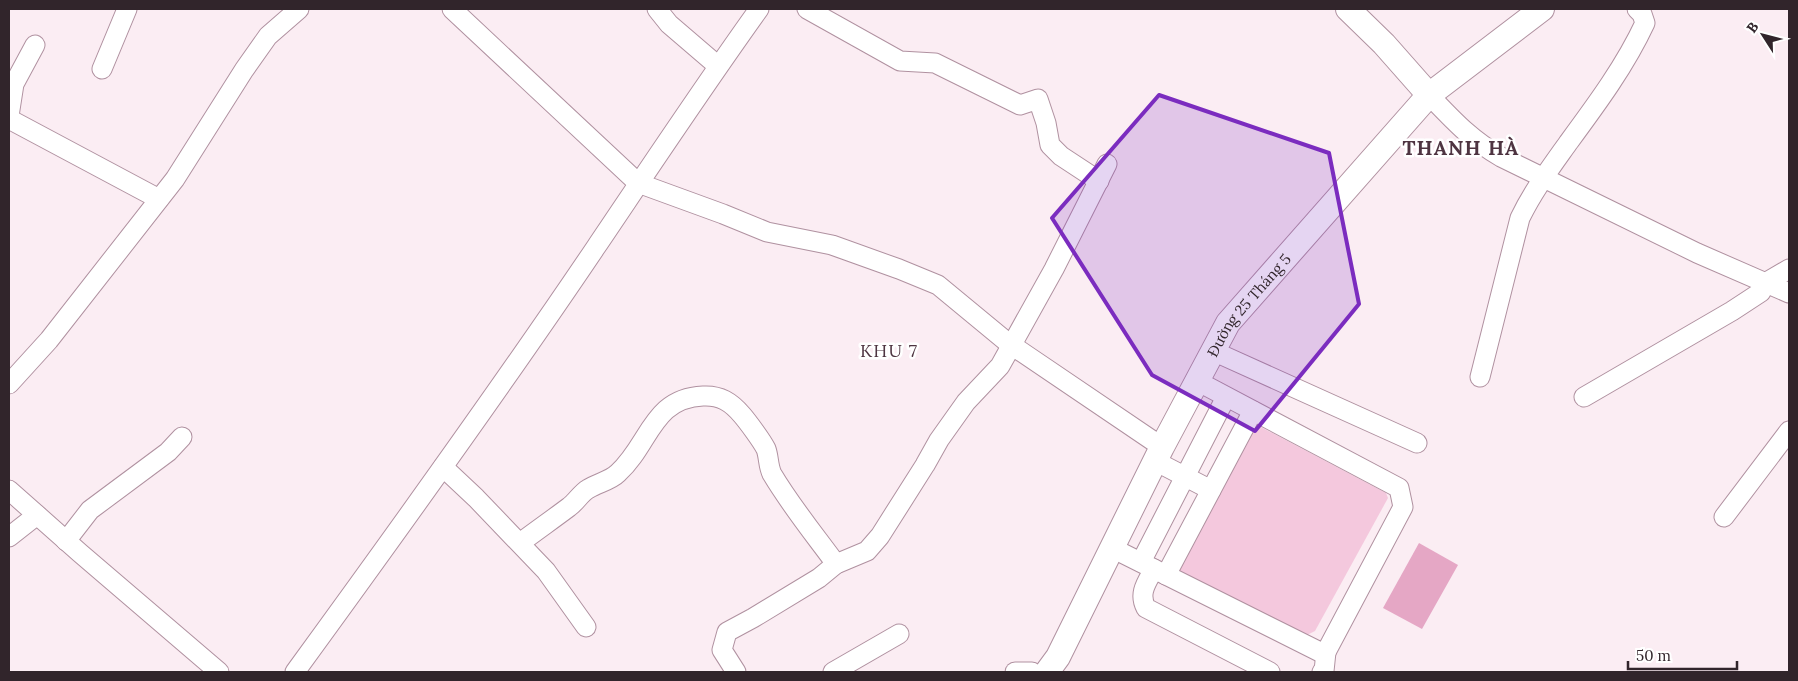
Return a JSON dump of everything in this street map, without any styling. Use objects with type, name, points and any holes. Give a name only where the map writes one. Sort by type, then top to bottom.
[{"type":"main road","points":[[1348,9],[1384,44],[1429,95]]},
{"type":"main road","name":"Đường 25 Tháng 5","points":[[1047,672],[1058,657],[1158,454],[1228,323],[1429,95],[1542,9]]},
{"type":"street","points":[[102,70],[127,9]]},
{"type":"street","points":[[9,384],[49,340],[175,180],[244,70],[268,36],[299,9]]},
{"type":"street","points":[[452,9],[638,183],[767,232],[832,245],[938,285],[1012,346],[1158,454],[1185,477],[1212,490]]},
{"type":"street","points":[[657,9],[668,24],[718,66]]},
{"type":"street","points":[[295,672],[443,467],[759,9]]},
{"type":"street","points":[[736,672],[722,650],[727,632],[819,578],[836,564],[867,551],[880,536],[939,440],[966,402],[1000,366],[1054,269],[1103,172],[1061,156],[1050,145],[1046,123],[1038,99],[1020,105],[935,64],[900,61],[807,9]]},
{"type":"street","points":[[1480,377],[1520,218],[1527,202],[1598,102],[1638,38],[1645,23],[1642,14],[1637,9]]},
{"type":"street","points":[[35,45],[14,84],[9,117],[159,199]]},
{"type":"street","points":[[1429,95],[1462,130],[1481,146],[1697,253],[1789,293]]},
{"type":"street","points":[[1584,397],[1732,311],[1761,292],[1765,283],[1789,269]]},
{"type":"street","points":[[1213,351],[1417,443]]},
{"type":"street","points":[[1197,381],[1399,488],[1403,507],[1326,652],[1324,671],[1322,672]]},
{"type":"street","points":[[520,543],[570,506],[587,489],[617,475],[631,460],[651,426],[666,409],[694,396],[711,396],[720,397],[729,402],[742,415],[766,449],[769,469],[780,488],[836,564]]},
{"type":"street","points":[[1154,569],[1185,477],[1226,397]]},
{"type":"street","points":[[1253,411],[1212,490],[1154,569],[1143,589],[1142,602],[1146,608],[1270,672]]},
{"type":"street","points":[[1724,517],[1789,431]]},
{"type":"street","points":[[66,541],[90,510],[168,452],[182,437]]},
{"type":"street","points":[[443,467],[476,498],[546,571],[586,627]]},
{"type":"street","points":[[9,490],[219,672]]},
{"type":"street","points":[[9,536],[37,515]]},
{"type":"street","points":[[1112,548],[1320,652],[1326,652]]},
{"type":"street","points":[[833,672],[899,634]]},
{"type":"street","points":[[1015,672],[1032,672]]},
{"type":"highlighted area","points":[[1159,95],[1329,153],[1359,304],[1255,431],[1152,375],[1052,218]]},
{"type":"shaded area","points":[[1257,425],[1386,493],[1388,498],[1315,631],[1307,635],[1298,633],[1181,572],[1177,568],[1252,427]]},
{"type":"building","points":[[1419,543],[1458,565],[1422,629],[1383,608]]},
{"type":"district","name":"THANH HÀ","points":[[1461,147]]},
{"type":"district","name":"KHU 7","points":[[889,350]]}]
